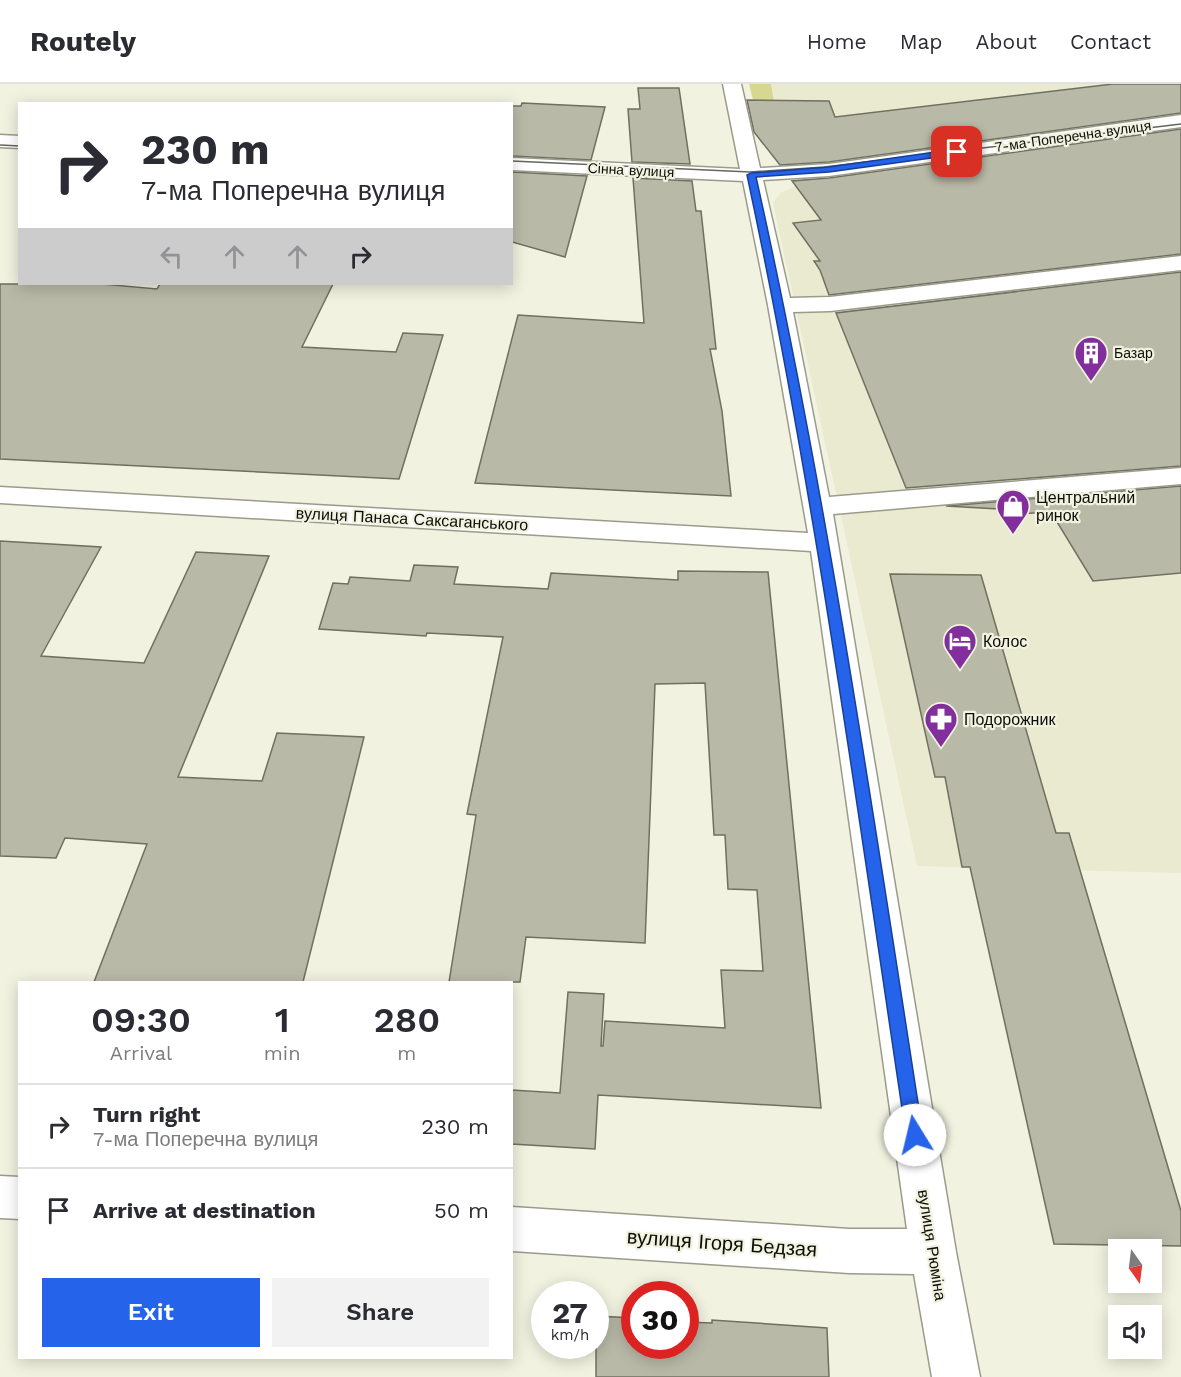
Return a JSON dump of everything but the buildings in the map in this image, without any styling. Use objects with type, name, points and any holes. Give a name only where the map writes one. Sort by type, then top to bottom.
[{"type":"street","name":"вулиця Рюміна","points":[[732,84],[780,305],[824,543],[933,1252],[956,1377]]},
{"type":"street","name":"7-ма Поперечна вулиця","points":[[751,175],[829,170],[1181,121]]},
{"type":"street","points":[[0,141],[18,142]]},
{"type":"street","name":"Сінна вулиця","points":[[513,164],[751,175]]},
{"type":"street","points":[[780,305],[830,304],[1181,263]]},
{"type":"street","points":[[816,507],[1181,476]]},
{"type":"street","name":"вулиця Панаса Саксаганського","points":[[0,495],[824,543]]},
{"type":"street","points":[[0,1197],[18,1198]]},
{"type":"street","name":"вулиця Ігоря Бедзая","points":[[513,1229],[849,1251],[933,1252]]},
{"type":"shaded area","points":[[749,84],[771,84],[774,101],[753,100]]},
{"type":"shaded area","points":[[771,84],[1181,84],[764,144],[754,132],[760,131],[774,100]]},
{"type":"shaded area","name":"Центральний ринок","points":[[1181,123],[1181,873],[917,866],[773,203],[780,193],[796,186],[1167,134],[836,173],[742,180],[513,169],[513,160],[751,171],[823,167]]},
{"type":"tram line","points":[[513,161],[750,172],[824,167],[1181,124]]},
{"type":"tram line","points":[[0,145],[18,146]]},
{"type":"place","name":"Базар","points":[[1091,382]]},
{"type":"place","name":"Центральний ринок","points":[[1013,535]]},
{"type":"place","name":"Колос","points":[[960,670]]},
{"type":"place","name":"Подорожник","points":[[941,748]]},
{"type":"route","points":[[915,1135],[824,543],[780,305],[751,175],[829,170],[957,152]]}]
